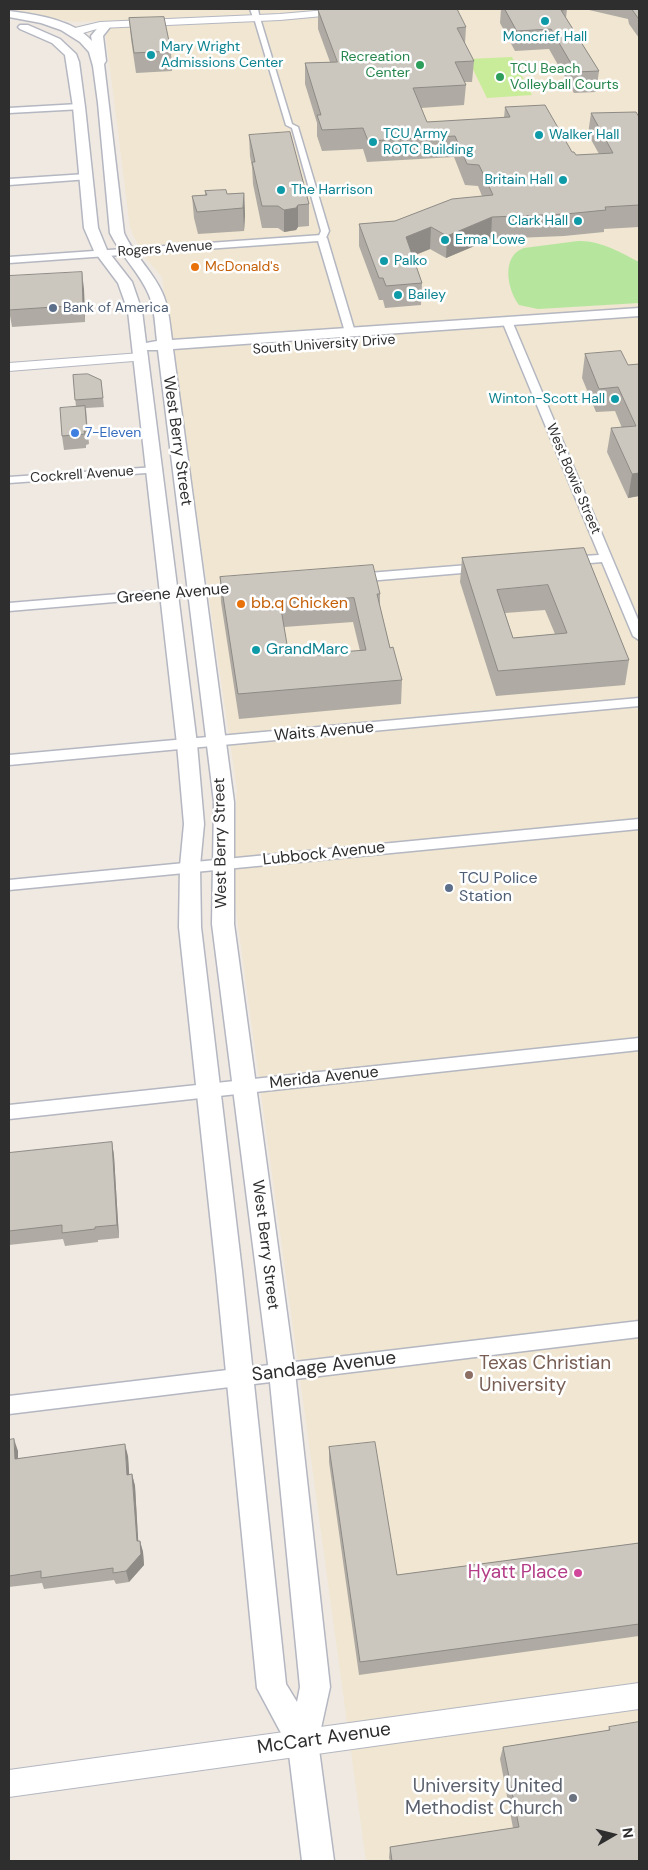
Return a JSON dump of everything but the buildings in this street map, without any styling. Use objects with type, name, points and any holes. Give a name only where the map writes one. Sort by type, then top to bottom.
[{"type":"main road","name":"West Berry Street","points":[[9,14],[55,24],[73,33],[91,46],[95,53],[99,71],[119,239],[146,275],[160,306],[224,802],[222,864],[224,924],[282,1372],[315,1687],[303,1742],[318,1861]]},
{"type":"main road","points":[[9,24],[52,32],[73,33]]},
{"type":"main road","points":[[55,24],[102,26],[97,36],[100,58],[99,71]]},
{"type":"main road","points":[[27,28],[64,47],[66,39],[73,33]]},
{"type":"main road","name":"West Berry Street","points":[[64,47],[73,62],[91,228],[104,255],[118,272],[130,295],[135,311],[141,352],[187,744],[194,824],[190,866],[190,927],[240,1377],[272,1688],[303,1742]]},
{"type":"main road","points":[[82,135],[92,141],[97,167],[110,172]]},
{"type":"main road","points":[[86,177],[100,186],[106,214],[116,224]]},
{"type":"main road","points":[[104,255],[120,258],[137,278],[155,294]]},
{"type":"main road","name":"South University Drive","points":[[165,350],[509,327],[639,312]]},
{"type":"main road","name":"South University Drive","points":[[141,352],[350,332],[639,323]]},
{"type":"main road","points":[[156,470],[166,476],[176,505],[187,514]]},
{"type":"street","points":[[73,33],[102,26],[121,24],[256,13],[366,9]]},
{"type":"street","points":[[256,13],[289,125],[295,127],[310,175],[326,231],[322,238],[350,332]]},
{"type":"street","points":[[9,111],[79,107]]},
{"type":"street","points":[[9,182],[86,177]]},
{"type":"street","name":"Rogers Avenue","points":[[9,260],[104,255],[322,238]]},
{"type":"street","name":"West Bowie Street","points":[[509,327],[639,636]]},
{"type":"street","name":"South University Drive","points":[[9,356],[141,352]]},
{"type":"street","name":"South University Drive","points":[[9,367],[141,352]]},
{"type":"street","name":"Cockrell Avenue","points":[[9,480],[156,470]]},
{"type":"street","points":[[554,562],[606,558]]},
{"type":"street","points":[[341,579],[497,566]]},
{"type":"street","name":"Greene Avenue","points":[[9,607],[254,587]]},
{"type":"street","name":"Waits Avenue","points":[[9,760],[639,702]]},
{"type":"street","name":"Lubbock Avenue","points":[[9,885],[639,824]]},
{"type":"street","name":"Merida Avenue","points":[[9,1112],[639,1044]]},
{"type":"street","name":"Sandage Avenue","points":[[9,1405],[639,1328]]},
{"type":"street","name":"McCart Avenue","points":[[9,1784],[639,1696]]},
{"type":"shaded area","name":"Texas Christian University","points":[[9,9],[639,9],[639,1861],[366,1861],[233,888],[237,789],[162,277],[143,255],[130,228],[104,21],[74,22],[9,11]]},
{"type":"green space","name":"TCU Beach Volleyball Courts","points":[[512,57],[532,95],[487,98],[468,59]]},
{"type":"green space","points":[[578,241],[594,242],[639,262],[639,303],[538,309],[519,305],[511,290],[508,274],[509,265],[517,252],[524,248]]},
{"type":"place","name":"Moncrief Hall","points":[[545,21]]},
{"type":"place","name":"Mary Wright Admissions Center","points":[[151,55]]},
{"type":"place","name":"Recreation Center","points":[[420,65]]},
{"type":"place","name":"TCU Beach Volleyball Courts","points":[[500,77]]},
{"type":"place","name":"Walker Hall","points":[[539,135]]},
{"type":"place","name":"TCU Army ROTC Building","points":[[373,142]]},
{"type":"place","name":"Britain Hall","points":[[563,180]]},
{"type":"place","name":"The Harrison","points":[[281,190]]},
{"type":"place","name":"Clark Hall","points":[[578,221]]},
{"type":"place","name":"Erma Lowe","points":[[445,240]]},
{"type":"place","name":"Palko","points":[[384,261]]},
{"type":"place","name":"McDonald's","points":[[195,267]]},
{"type":"place","name":"Bailey","points":[[398,295]]},
{"type":"place","name":"Bank of America","points":[[53,308]]},
{"type":"place","name":"Winton-Scott Hall","points":[[615,399]]},
{"type":"place","name":"7-Eleven","points":[[75,433]]},
{"type":"place","name":"bb.q Chicken","points":[[241,604]]},
{"type":"place","name":"GrandMarc","points":[[256,650]]},
{"type":"place","name":"TCU Police Station","points":[[449,888]]},
{"type":"place","name":"Texas Christian University","points":[[469,1375]]},
{"type":"place","name":"Hyatt Place","points":[[578,1573]]},
{"type":"place","name":"University United Methodist Church","points":[[573,1798]]}]
